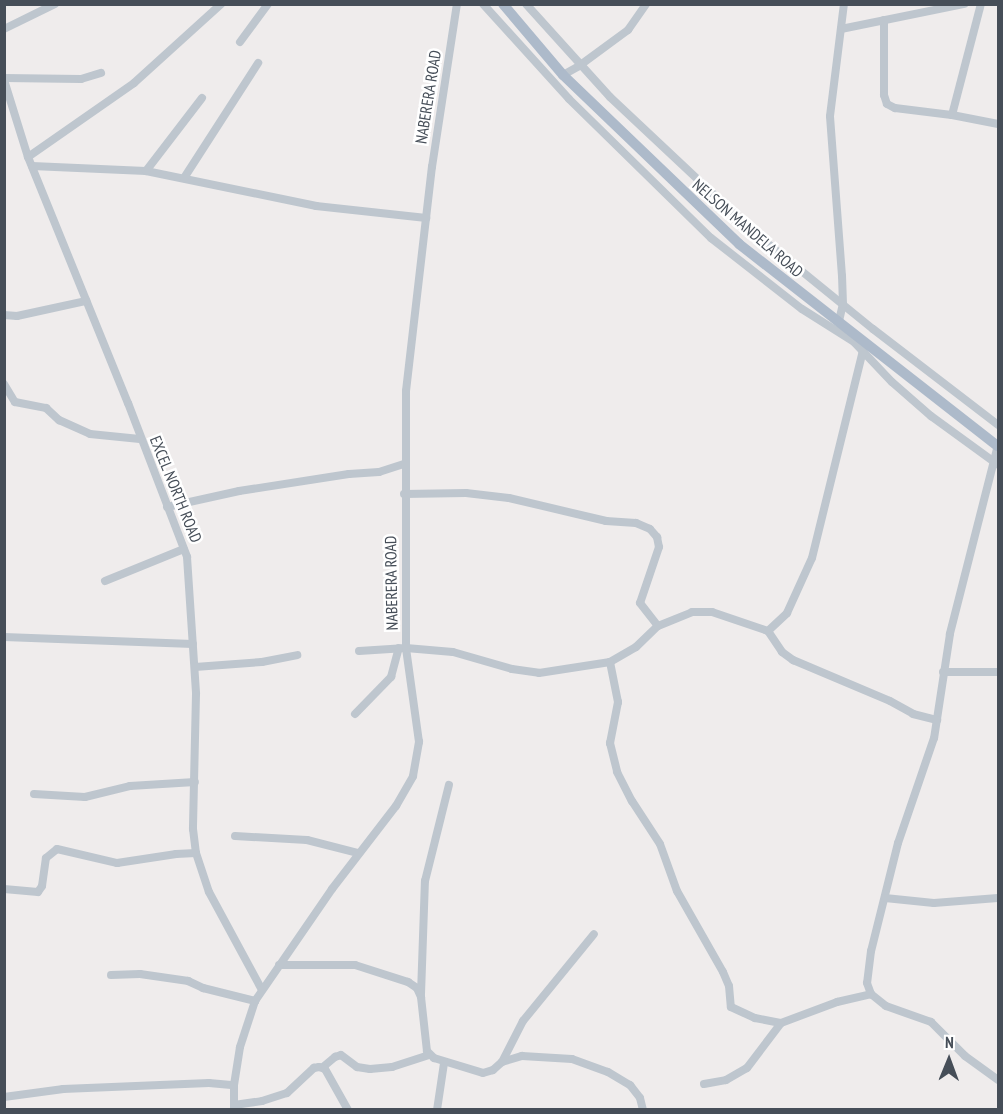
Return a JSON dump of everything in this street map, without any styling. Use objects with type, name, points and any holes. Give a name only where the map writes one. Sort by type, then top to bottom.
[{"type":"main road","name":"NELSON MANDELA ROAD","points":[[503,4],[563,75],[733,238],[998,445]]},
{"type":"street","points":[[4,29],[55,4]]},
{"type":"street","points":[[30,162],[134,83],[221,4]]},
{"type":"street","points":[[240,42],[268,4]]},
{"type":"street","name":"NABERERA ROAD","points":[[234,1107],[234,1085],[244,1029],[255,1001],[358,853],[396,806],[414,776],[418,742],[417,717],[403,648],[406,391],[426,218],[457,4]]},
{"type":"street","points":[[483,4],[531,59],[614,145],[711,238],[802,309],[849,338],[863,350],[879,370],[931,417],[997,464]]},
{"type":"street","points":[[526,4],[579,66],[729,210],[843,304],[999,425]]},
{"type":"street","points":[[563,75],[628,30],[646,4]]},
{"type":"street","points":[[838,321],[843,304],[830,116],[844,4]]},
{"type":"street","points":[[841,29],[964,4]]},
{"type":"street","points":[[952,115],[981,4]]},
{"type":"street","points":[[884,20],[886,102],[901,109],[999,124]]},
{"type":"street","points":[[184,178],[258,63]]},
{"type":"street","points":[[4,79],[81,80],[101,73]]},
{"type":"street","name":"EXCEL NORTH ROAD","points":[[4,79],[30,162],[128,403],[184,549],[189,576],[195,667],[193,829],[196,853],[209,892],[262,990]]},
{"type":"street","points":[[146,171],[202,98]]},
{"type":"street","points":[[30,162],[146,171],[316,206],[426,218]]},
{"type":"street","points":[[4,315],[17,316],[86,301]]},
{"type":"street","points":[[768,631],[787,613],[812,558],[863,350]]},
{"type":"street","points":[[4,384],[15,402],[46,408],[59,420],[90,434],[140,439]]},
{"type":"street","points":[[998,445],[997,464],[957,604],[929,756],[898,843],[868,968],[867,988],[886,1006],[931,1022],[965,1056],[999,1080]]},
{"type":"street","points":[[167,507],[239,491],[349,474],[379,472],[404,464]]},
{"type":"street","points":[[404,494],[466,493],[510,498],[606,521],[636,523],[650,529],[657,537],[659,547],[640,603],[658,626]]},
{"type":"street","points":[[105,581],[184,549]]},
{"type":"street","points":[[358,651],[403,648],[453,652],[512,669],[539,674],[610,662],[636,647],[658,626],[676,617],[701,611],[721,615],[768,631],[782,652],[793,660],[890,701],[913,714],[937,720]]},
{"type":"street","points":[[4,637],[193,644]]},
{"type":"street","points":[[355,714],[391,677],[403,648]]},
{"type":"street","points":[[195,667],[251,663],[297,655]]},
{"type":"street","points":[[610,662],[618,702],[610,747],[622,785],[660,844],[677,891],[725,975],[729,986],[729,1004],[734,1010],[755,1018],[781,1023],[837,1002],[871,994]]},
{"type":"street","points":[[944,672],[999,672]]},
{"type":"street","points":[[34,795],[85,797],[130,786],[195,782]]},
{"type":"street","points":[[429,1055],[425,1040],[421,997],[425,881],[449,784]]},
{"type":"street","points":[[235,836],[308,840],[358,853]]},
{"type":"street","points":[[4,889],[38,892],[42,886],[46,858],[57,849],[117,863],[196,853]]},
{"type":"street","points":[[885,898],[934,903],[999,898]]},
{"type":"street","points":[[234,1107],[287,1093],[314,1068],[323,1067],[341,1055],[357,1067],[370,1069],[392,1067],[429,1055],[444,1063],[483,1073],[493,1070],[502,1062],[523,1021],[594,934]]},
{"type":"street","points":[[279,965],[359,966],[408,982],[417,988],[421,997]]},
{"type":"street","points":[[111,975],[140,974],[188,981],[203,988],[255,1001]]},
{"type":"street","points":[[704,1084],[726,1080],[747,1068],[781,1023]]},
{"type":"street","points":[[502,1062],[539,1055],[582,1061],[630,1085],[640,1098],[643,1110]]},
{"type":"street","points":[[437,1110],[444,1063]]},
{"type":"street","points":[[323,1067],[348,1110]]},
{"type":"street","points":[[4,1097],[63,1089],[209,1083],[234,1085]]}]
